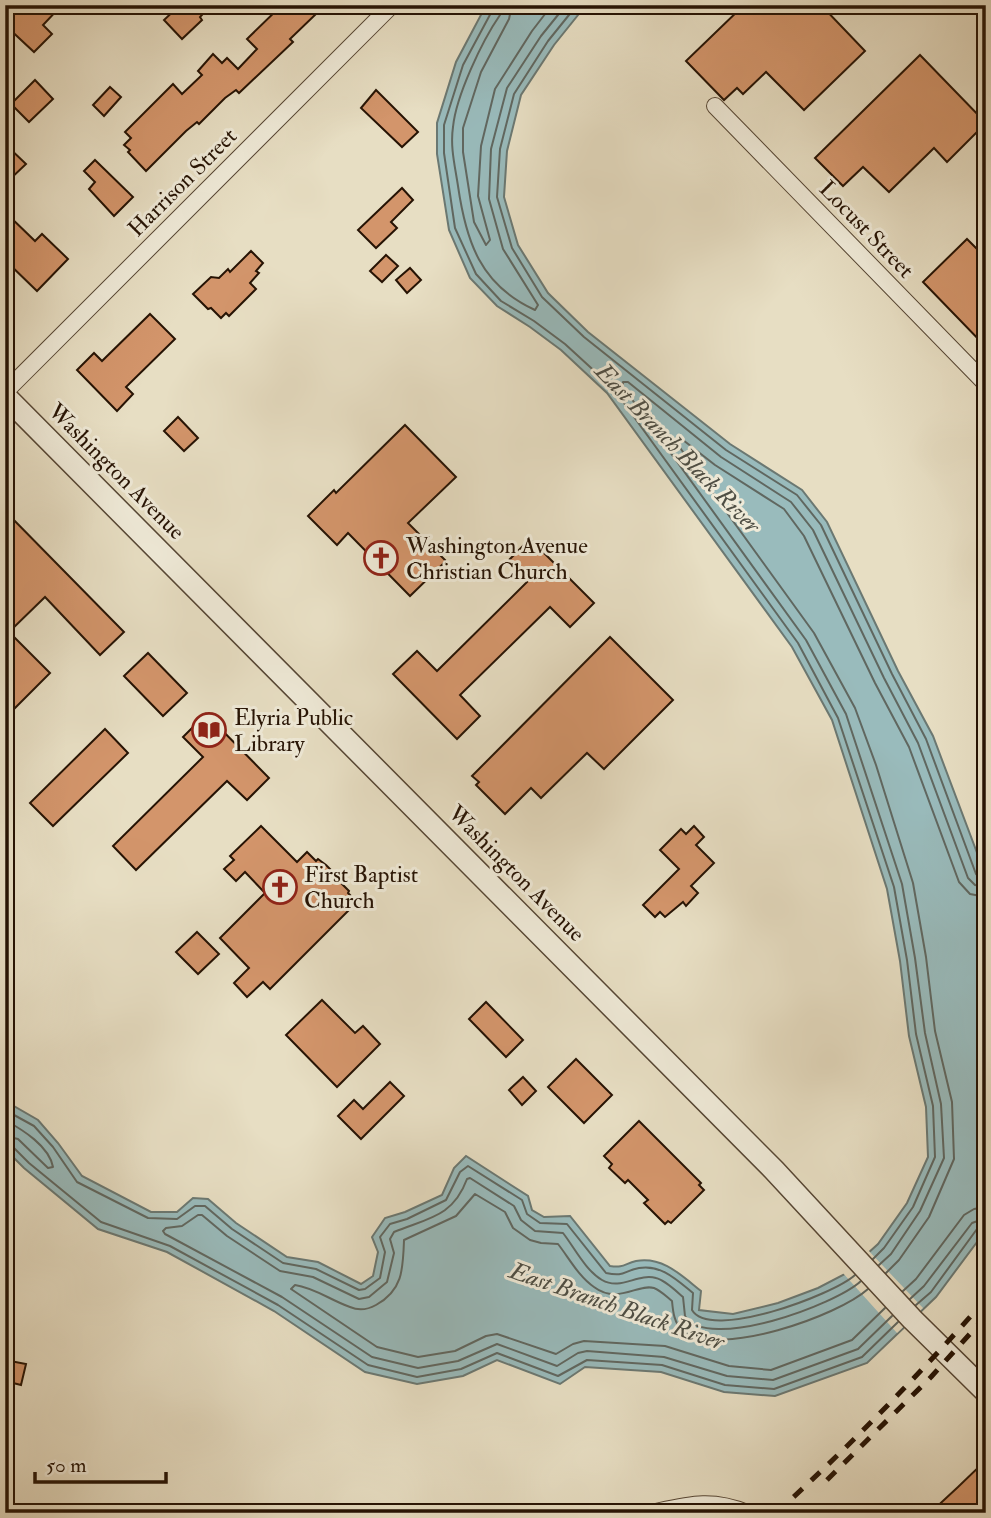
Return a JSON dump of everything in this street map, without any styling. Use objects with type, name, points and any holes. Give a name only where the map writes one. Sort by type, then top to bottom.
[{"type":"street","name":"Harrison Street","points":[[5,394],[392,5]]},
{"type":"street","name":"Locust Street","points":[[715,106],[986,384]]},
{"type":"street","name":"Washington Avenue","points":[[5,394],[796,1193],[912,1320],[986,1392]]},
{"type":"street","points":[[651,1513],[710,1503],[731,1506],[747,1513]]},
{"type":"water","name":"East Branch Black River","points":[[489,5],[586,5],[554,45],[521,95],[507,151],[504,197],[518,245],[548,293],[588,332],[730,444],[802,490],[827,522],[898,671],[933,736],[982,866],[986,895],[986,1230],[936,1297],[867,1363],[775,1396],[724,1392],[661,1372],[585,1367],[560,1384],[497,1360],[463,1376],[417,1384],[365,1372],[274,1311],[167,1252],[98,1229],[5,1149],[5,1101],[38,1120],[82,1176],[151,1212],[177,1212],[193,1198],[208,1199],[236,1223],[287,1257],[318,1262],[361,1284],[373,1276],[378,1252],[372,1237],[385,1218],[442,1195],[454,1168],[466,1156],[528,1196],[532,1210],[544,1217],[570,1216],[610,1266],[646,1260],[663,1264],[701,1291],[699,1310],[733,1314],[778,1303],[818,1288],[845,1274],[878,1244],[907,1203],[928,1157],[926,1107],[909,1036],[900,961],[887,889],[832,720],[792,647],[607,393],[561,350],[497,306],[470,278],[449,230],[437,154],[437,123],[456,62],[483,11]]},
{"type":"pier","points":[[867,1249],[923,1308],[897,1333],[842,1272]]},
{"type":"building","points":[[5,5],[9,5],[15,12],[22,5],[62,5],[43,25],[52,34],[34,52],[5,25]]},
{"type":"building","points":[[180,5],[211,5],[200,17],[202,20],[182,39],[164,20]]},
{"type":"building","points":[[282,5],[309,5],[317,13],[290,39],[293,42],[239,93],[236,90],[225,98],[199,124],[197,122],[186,131],[146,171],[124,145],[131,138],[125,132],[173,84],[182,94],[202,75],[198,71],[213,54],[222,63],[227,58],[238,69],[257,49],[247,39]]},
{"type":"building","points":[[744,5],[821,5],[865,51],[804,110],[766,72],[743,94],[737,88],[724,100],[686,61]]},
{"type":"building","points":[[920,55],[986,123],[947,162],[934,148],[889,192],[863,167],[843,186],[815,158]]},
{"type":"building","points":[[35,80],[53,99],[29,122],[11,104]]},
{"type":"building","points":[[110,87],[121,97],[104,116],[93,105]]},
{"type":"building","points":[[376,90],[418,132],[402,147],[361,108]]},
{"type":"building","points":[[5,144],[26,164],[5,184]]},
{"type":"building","points":[[95,160],[133,197],[114,216],[89,189],[95,182],[84,171]]},
{"type":"building","points":[[402,188],[413,200],[391,222],[397,228],[376,248],[358,230]]},
{"type":"building","points":[[5,212],[35,241],[42,234],[68,259],[37,291],[5,260]]},
{"type":"building","points":[[967,239],[986,258],[986,347],[923,282]]},
{"type":"building","points":[[251,251],[263,263],[250,283],[256,289],[229,316],[226,313],[221,318],[193,294],[211,277],[219,278],[228,269],[230,272]]},
{"type":"building","points":[[386,255],[398,266],[382,282],[370,271]]},
{"type":"building","points":[[410,268],[421,280],[407,293],[396,280]]},
{"type":"building","points":[[150,314],[175,339],[126,387],[133,394],[117,411],[77,370],[94,353],[102,361]]},
{"type":"building","points":[[178,417],[198,438],[184,451],[164,431]]},
{"type":"building","points":[[405,425],[456,477],[408,523],[446,561],[410,596],[348,533],[337,545],[308,516],[334,490],[336,493]]},
{"type":"building","points":[[5,511],[124,632],[100,655],[45,597],[9,632],[50,673],[5,718]]},
{"type":"building","points":[[530,539],[594,603],[570,627],[550,607],[460,695],[480,716],[457,739],[393,674],[417,651],[437,671],[527,582],[507,562]]},
{"type":"building","points":[[610,637],[673,700],[604,769],[587,753],[541,798],[531,788],[505,814],[476,785],[479,782],[472,776]]},
{"type":"building","points":[[148,653],[187,693],[163,716],[124,676]]},
{"type":"building","points":[[206,714],[269,778],[247,800],[227,781],[136,870],[113,846],[203,757],[183,737]]},
{"type":"building","points":[[105,729],[128,753],[53,826],[30,803]]},
{"type":"building","points":[[261,826],[297,862],[307,852],[316,861],[318,859],[326,865],[343,882],[348,893],[357,902],[270,989],[263,982],[247,997],[234,983],[249,968],[220,938],[265,893],[245,872],[236,881],[224,869],[234,860],[230,856]]},
{"type":"building","points":[[694,826],[704,837],[696,845],[714,863],[691,886],[698,893],[686,906],[683,902],[665,917],[660,912],[655,917],[643,905],[679,869],[660,850],[681,829],[686,834]]},
{"type":"building","points":[[197,932],[219,954],[198,974],[176,952]]},
{"type":"building","points":[[322,1000],[355,1033],[363,1026],[380,1044],[337,1087],[286,1035]]},
{"type":"building","points":[[486,1002],[523,1040],[506,1057],[469,1019]]},
{"type":"building","points":[[576,1059],[612,1095],[584,1123],[548,1087]]},
{"type":"building","points":[[523,1077],[536,1091],[522,1105],[509,1090]]},
{"type":"building","points":[[390,1082],[404,1096],[361,1139],[338,1116],[354,1100],[363,1109]]},
{"type":"building","points":[[639,1121],[701,1183],[699,1185],[704,1190],[671,1223],[668,1221],[665,1224],[644,1203],[648,1200],[628,1180],[625,1183],[609,1168],[612,1164],[604,1156]]},
{"type":"building","points":[[5,1360],[26,1364],[21,1385],[5,1381]]},
{"type":"building","points":[[986,1460],[986,1513],[930,1513],[958,1487]]},
{"type":"railway","points":[[776,1513],[884,1409],[986,1299]]},
{"type":"railway","points":[[827,1480],[931,1377],[986,1316]]},
{"type":"place","name":"Washington Avenue Christian Church","points":[[381,558]]},
{"type":"place","name":"Elyria Public Library","points":[[209,730]]},
{"type":"place","name":"First Baptist Church","points":[[280,887]]}]
